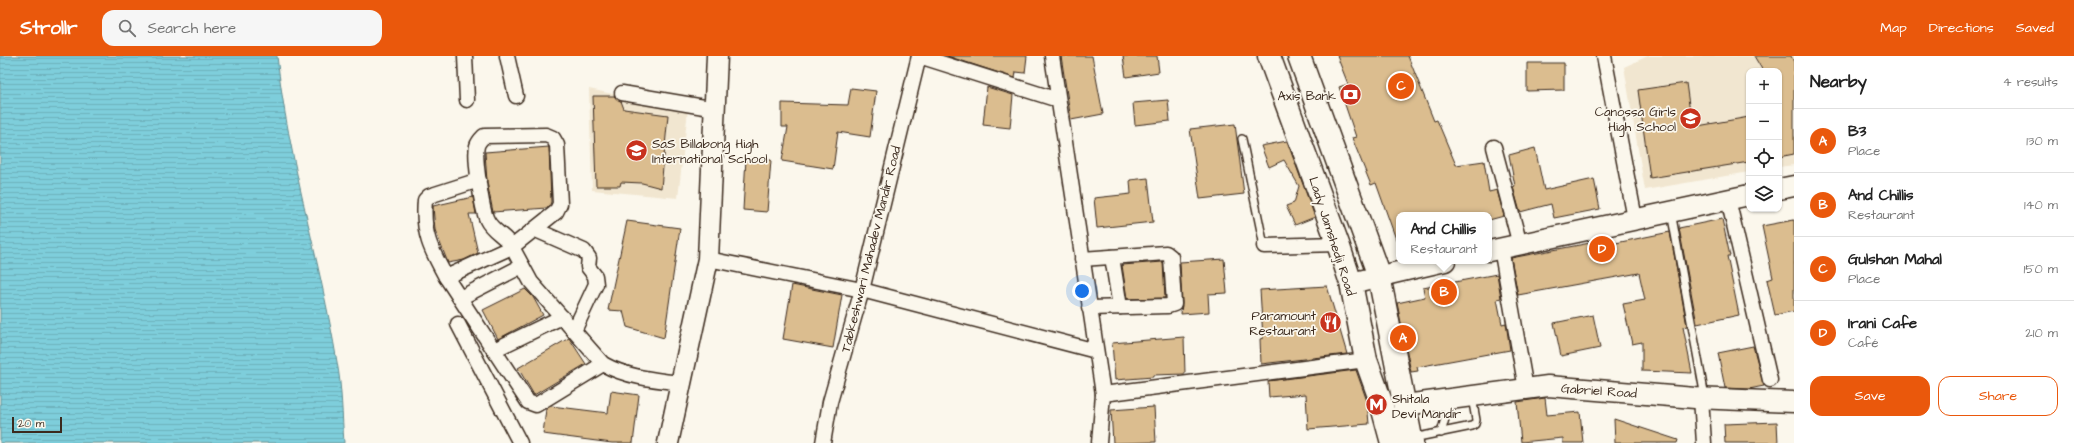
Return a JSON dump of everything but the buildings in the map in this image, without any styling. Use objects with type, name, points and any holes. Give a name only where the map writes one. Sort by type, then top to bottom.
[{"type":"main road","name":"Lady Jamshedji Road","points":[[1269,56],[1351,283],[1366,360],[1380,399],[1405,441]]},
{"type":"main road","points":[[1299,56],[1379,276],[1405,405],[1405,441]]},
{"type":"street","points":[[465,56],[468,100]]},
{"type":"street","points":[[507,56],[516,96]]},
{"type":"street","points":[[668,443],[708,259],[716,109],[717,56]]},
{"type":"street","points":[[919,56],[1058,100]]},
{"type":"street","name":"Tabkeshwari Mahadev Mandir Road","points":[[823,443],[830,402],[862,290],[919,56]]},
{"type":"street","points":[[1052,56],[1102,394],[1099,443]]},
{"type":"street","points":[[1604,56],[1635,219]]},
{"type":"street","points":[[622,92],[716,109]]},
{"type":"street","points":[[446,277],[512,247],[536,230],[556,212],[560,204],[557,145],[553,138],[546,135],[484,136],[477,143],[476,151],[479,180],[487,219],[512,247],[531,282],[603,364],[612,369],[651,380],[681,383]]},
{"type":"street","points":[[1494,147],[1503,248],[1526,389]]},
{"type":"street","points":[[479,180],[429,196],[425,200],[427,238],[430,249],[446,277],[528,402],[532,405],[536,405],[603,364]]},
{"type":"street","points":[[1782,188],[1794,186]]},
{"type":"street","points":[[1503,248],[1746,196]]},
{"type":"street","points":[[1728,199],[1770,380]]},
{"type":"street","points":[[536,230],[584,251],[589,258],[588,267],[595,276],[596,284],[574,331]]},
{"type":"street","points":[[1264,246],[1338,244]]},
{"type":"street","points":[[1082,259],[1166,254],[1171,257],[1174,304],[1168,306],[1090,308]]},
{"type":"street","points":[[1112,257],[1120,307]]},
{"type":"street","points":[[708,259],[862,290],[1096,351]]},
{"type":"street","points":[[1351,283],[1432,264]]},
{"type":"street","points":[[460,298],[522,266]]},
{"type":"street","points":[[494,350],[562,317]]},
{"type":"street","points":[[458,324],[520,443]]},
{"type":"street","points":[[1102,394],[1366,360]]},
{"type":"street","name":"Gabriel Road","points":[[1405,405],[1548,386],[1703,398],[1794,402]]},
{"type":"street","points":[[1703,398],[1704,443]]},
{"type":"lane","points":[[1242,139],[1264,246]]},
{"type":"lane","points":[[1671,212],[1703,398]]},
{"type":"lane","points":[[1405,441],[1472,426],[1475,424],[1472,396]]},
{"type":"lane","points":[[1441,433],[1451,399]]},
{"type":"shaded area","name":"Canossa Girls High School","points":[[1648,56],[1794,56],[1794,165],[1782,167],[1782,68],[1746,68],[1746,173],[1645,190],[1624,67]]},
{"type":"shaded area","name":"SaS Billabong High International School","points":[[589,89],[688,110],[678,198],[592,190]]},
{"type":"water","points":[[0,56],[277,56],[282,94],[296,171],[322,285],[339,372],[344,443],[0,443]]},
{"type":"place","name":"Gulshan Mahal","points":[[1401,86]]},
{"type":"place","name":"Axis Bank","points":[[1351,95]]},
{"type":"place","name":"Canossa Girls High School","points":[[1691,118]]},
{"type":"place","name":"SaS Billabong High International School","points":[[637,150]]},
{"type":"place","name":"Irani Cafe","points":[[1602,249]]},
{"type":"place","name":"And Chillis","points":[[1444,292]]},
{"type":"place","name":"Paramount Restaurant","points":[[1331,322]]},
{"type":"place","name":"B3","points":[[1403,338]]},
{"type":"place","name":"Shitala Devi Mandir","points":[[1376,405]]}]
